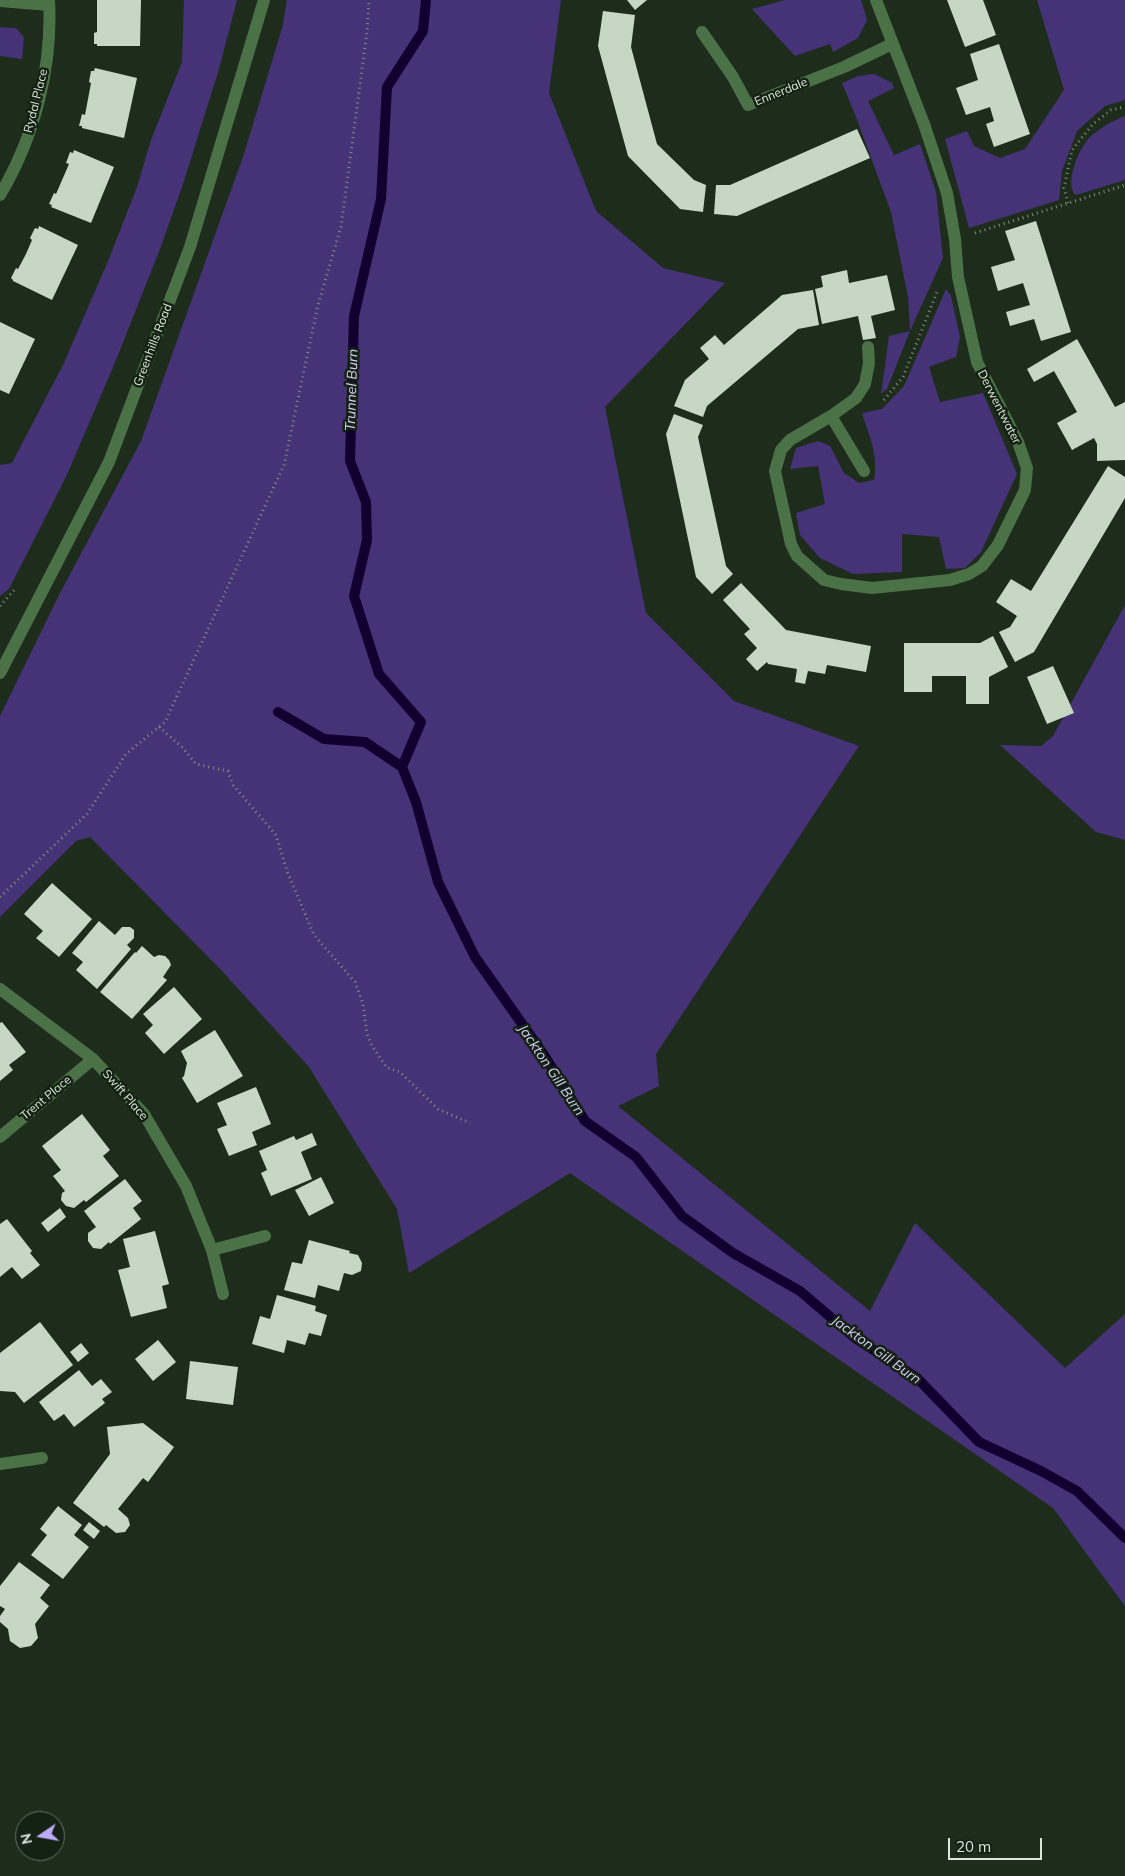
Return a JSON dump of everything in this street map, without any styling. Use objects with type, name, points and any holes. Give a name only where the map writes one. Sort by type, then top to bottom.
[{"type":"street","name":"Greenhills Road","points":[[0,673],[109,462],[190,246],[264,0]]},
{"type":"street","name":"Derwentwater","points":[[868,347],[869,363],[865,384],[856,398],[831,416],[790,440],[781,450],[775,470],[791,544],[797,556],[824,580],[872,588],[950,580],[969,574],[982,566],[998,545],[1025,490],[1027,468],[1018,442],[977,362],[957,266],[955,239],[947,193],[924,124],[876,0]]},
{"type":"street","points":[[0,1],[49,2]]},
{"type":"street","name":"Rydal Place","points":[[0,195],[23,150],[35,115],[44,79],[49,42],[49,2]]},
{"type":"street","name":"Ennerdale","points":[[702,32],[733,77],[748,105],[844,67],[892,44]]},
{"type":"street","points":[[831,416],[864,471]]},
{"type":"street","name":"Swift Place","points":[[0,989],[93,1058],[144,1114],[186,1186],[212,1250],[223,1294]]},
{"type":"street","name":"Trent Place","points":[[0,1137],[93,1058]]},
{"type":"street","points":[[212,1250],[265,1236]]},
{"type":"street","points":[[0,1464],[42,1458]]},
{"type":"path","points":[[0,897],[87,814],[126,754],[165,722],[284,466],[318,305],[341,228],[367,32],[369,0]]},
{"type":"path","points":[[1068,204],[1064,188],[1072,150],[1093,124],[1112,110],[1125,106]]},
{"type":"path","points":[[955,239],[1125,185]]},
{"type":"path","points":[[856,398],[869,407],[879,405],[892,392],[903,377],[946,270],[957,266]]},
{"type":"path","points":[[159,727],[183,748],[196,764],[228,771],[234,785],[276,835],[287,871],[314,935],[355,982],[363,1004],[367,1034],[371,1044],[386,1067],[400,1072],[438,1109],[470,1123]]},
{"type":"shaded area","points":[[184,0],[237,0],[219,69],[183,184],[160,249],[114,365],[66,477],[9,589],[0,596],[0,465],[12,463],[63,365],[108,261],[137,187],[151,140],[182,62]]},
{"type":"shaded area","points":[[287,0],[561,0],[549,93],[596,211],[663,268],[725,283],[605,407],[646,613],[734,701],[859,746],[656,1054],[659,1086],[618,1106],[870,1311],[915,1223],[1065,1368],[1125,1314],[1125,1606],[1053,1508],[570,1173],[409,1273],[397,1209],[309,1067],[222,971],[90,837],[76,841],[0,917],[0,716],[60,593],[141,441],[244,154],[282,28]]},
{"type":"shaded area","points":[[785,0],[861,0],[867,20],[858,38],[833,52],[830,44],[795,56],[752,9]]},
{"type":"shaded area","points":[[1037,0],[1125,0],[1125,100],[1105,106],[1077,131],[1062,171],[1059,200],[969,228],[945,139],[967,131],[974,146],[1000,158],[1025,149],[1064,90]]},
{"type":"shaded area","points":[[0,27],[16,28],[24,37],[22,59],[0,56]]},
{"type":"shaded area","points":[[874,74],[892,83],[894,88],[868,101],[894,155],[920,144],[936,192],[943,258],[910,331],[908,297],[891,212],[842,83],[858,76]]},
{"type":"shaded area","points":[[1125,116],[1125,180],[1076,195],[1072,190],[1072,174],[1082,148],[1095,133]]},
{"type":"shaded area","points":[[946,289],[951,296],[960,337],[956,357],[929,367],[940,402],[983,393],[1017,474],[981,552],[965,568],[946,569],[939,537],[902,534],[902,572],[853,574],[820,558],[800,535],[796,513],[825,504],[818,466],[790,469],[796,448],[818,441],[830,446],[844,473],[859,483],[874,480],[874,454],[862,413],[882,409],[904,386]]},
{"type":"shaded area","points":[[910,331],[887,389],[881,394],[889,336]]},
{"type":"shaded area","points":[[1125,605],[1125,840],[1096,832],[1000,745],[1041,746],[1053,736]]},
{"type":"building","points":[[97,0],[141,0],[140,46],[97,46],[97,44],[94,44],[94,33],[97,32]]},
{"type":"building","points":[[627,0],[647,0],[635,10]]},
{"type":"building","points":[[947,0],[983,0],[996,35],[965,47]]},
{"type":"building","points":[[603,11],[635,15],[631,47],[657,144],[694,180],[706,185],[703,212],[680,209],[628,156],[598,46]]},
{"type":"building","points":[[999,44],[1030,134],[994,147],[986,124],[994,121],[990,107],[966,115],[956,88],[978,80],[970,54]]},
{"type":"building","points":[[95,68],[137,78],[124,138],[79,126],[82,114],[85,115],[91,83],[89,82],[91,71],[94,71]]},
{"type":"building","points":[[857,129],[870,158],[737,216],[714,214],[716,185],[730,185]]},
{"type":"building","points":[[74,150],[114,167],[91,223],[51,207],[52,205],[49,204],[54,193],[56,194],[69,164],[66,163],[70,152],[73,153]]},
{"type":"building","points":[[1036,221],[1071,332],[1041,341],[1034,319],[1010,326],[1006,312],[1030,305],[1023,283],[998,291],[991,267],[1015,260],[1005,231]]},
{"type":"building","points":[[39,226],[78,245],[52,300],[13,281],[11,278],[26,254],[35,228],[38,229]]},
{"type":"building","points":[[847,270],[849,283],[887,275],[895,310],[871,316],[876,338],[863,340],[858,316],[822,324],[815,289],[823,287],[821,276]]},
{"type":"building","points":[[813,290],[819,325],[798,329],[707,406],[703,417],[674,406],[685,380],[709,359],[700,348],[715,335],[724,345],[782,295]]},
{"type":"building","points":[[0,322],[35,339],[9,394],[0,390]]},
{"type":"building","points":[[1077,339],[1115,407],[1125,402],[1125,460],[1097,461],[1097,444],[1094,438],[1072,450],[1057,423],[1077,412],[1054,371],[1034,382],[1027,369]]},
{"type":"building","points":[[674,414],[703,425],[698,437],[726,566],[733,574],[712,594],[696,577],[666,434]]},
{"type":"building","points":[[1108,466],[1125,477],[1125,498],[1034,652],[1015,662],[999,632],[1010,627],[1017,616],[996,602],[1011,579],[1031,591]]},
{"type":"building","points":[[741,583],[786,630],[871,646],[866,672],[827,665],[825,674],[808,671],[805,684],[795,682],[797,669],[768,664],[767,662],[757,671],[746,659],[757,648],[744,634],[750,629],[723,600]]},
{"type":"building","points":[[993,636],[1008,667],[989,677],[989,704],[966,704],[966,676],[932,676],[932,692],[904,692],[904,643],[980,643]]},
{"type":"building","points":[[1053,666],[1074,713],[1047,724],[1027,677]]},
{"type":"building","points":[[52,883],[92,919],[59,957],[36,938],[43,931],[24,914]]},
{"type":"building","points":[[99,921],[115,935],[122,927],[130,927],[134,930],[134,938],[127,945],[131,949],[97,989],[76,970],[83,962],[72,953]]},
{"type":"building","points":[[142,946],[154,957],[159,955],[165,956],[171,965],[163,977],[167,980],[132,1019],[100,992]]},
{"type":"building","points":[[174,987],[202,1019],[164,1054],[145,1033],[153,1025],[143,1014]]},
{"type":"building","points":[[2,1022],[26,1052],[9,1065],[13,1070],[0,1081],[0,1023]]},
{"type":"building","points":[[215,1030],[243,1076],[197,1103],[182,1078],[187,1063],[181,1051]]},
{"type":"building","points":[[256,1087],[271,1124],[252,1132],[257,1145],[229,1156],[217,1129],[227,1125],[217,1103]]},
{"type":"building","points":[[82,1114],[110,1150],[103,1156],[119,1176],[86,1202],[84,1200],[74,1208],[66,1206],[61,1200],[62,1193],[65,1191],[53,1176],[61,1170],[42,1146]]},
{"type":"building","points":[[312,1133],[317,1145],[301,1152],[312,1179],[271,1196],[261,1173],[267,1170],[259,1151],[294,1136],[296,1140]]},
{"type":"building","points":[[321,1177],[334,1203],[309,1216],[295,1190]]},
{"type":"building","points":[[125,1179],[142,1201],[133,1208],[141,1219],[110,1244],[109,1242],[101,1249],[93,1248],[88,1241],[88,1233],[96,1227],[84,1211]]},
{"type":"building","points":[[60,1208],[66,1217],[48,1232],[41,1223]]},
{"type":"building","points":[[7,1219],[32,1251],[30,1253],[40,1265],[22,1279],[12,1267],[0,1277],[0,1224]]},
{"type":"building","points":[[155,1231],[169,1284],[162,1286],[167,1308],[131,1317],[118,1270],[130,1267],[123,1239]]},
{"type":"building","points":[[309,1240],[358,1255],[362,1263],[361,1271],[352,1275],[344,1273],[339,1291],[318,1285],[315,1298],[284,1290],[292,1262],[302,1264]]},
{"type":"building","points":[[277,1295],[316,1306],[315,1311],[327,1315],[321,1336],[309,1333],[305,1345],[287,1340],[284,1353],[252,1344],[260,1316],[270,1319]]},
{"type":"building","points":[[40,1322],[73,1365],[24,1403],[15,1392],[0,1391],[0,1353]]},
{"type":"building","points":[[158,1340],[176,1362],[153,1381],[135,1359]]},
{"type":"building","points":[[81,1343],[89,1353],[78,1362],[70,1352]]},
{"type":"building","points":[[190,1361],[238,1367],[233,1405],[186,1399]]},
{"type":"building","points":[[79,1370],[92,1386],[101,1379],[112,1392],[102,1399],[105,1403],[74,1427],[64,1414],[54,1421],[39,1402]]},
{"type":"building","points":[[143,1423],[174,1447],[148,1482],[143,1478],[118,1509],[128,1518],[130,1525],[125,1532],[116,1533],[106,1525],[104,1527],[73,1503],[110,1454],[107,1427]]},
{"type":"building","points":[[58,1506],[82,1525],[74,1535],[89,1547],[63,1579],[31,1555],[47,1535],[40,1529]]},
{"type":"building","points":[[89,1522],[100,1531],[94,1539],[83,1530]]},
{"type":"building","points":[[19,1562],[50,1585],[40,1598],[49,1606],[35,1624],[38,1638],[31,1646],[20,1648],[10,1641],[8,1629],[0,1622],[0,1616],[5,1609],[0,1606],[0,1586]]},
{"type":"waterway","name":"Trunnel Burn","points":[[402,767],[421,722],[379,674],[354,596],[367,540],[366,502],[350,461],[354,316],[381,199],[387,87],[423,31],[426,0]]},
{"type":"waterway","name":"Jackton Gill Burn","points":[[278,712],[324,739],[365,742],[402,767],[416,802],[438,882],[475,957],[544,1055],[585,1121],[636,1157],[682,1216],[733,1253],[800,1291],[855,1338],[917,1378],[979,1442],[1041,1471],[1077,1491],[1125,1538]]}]
